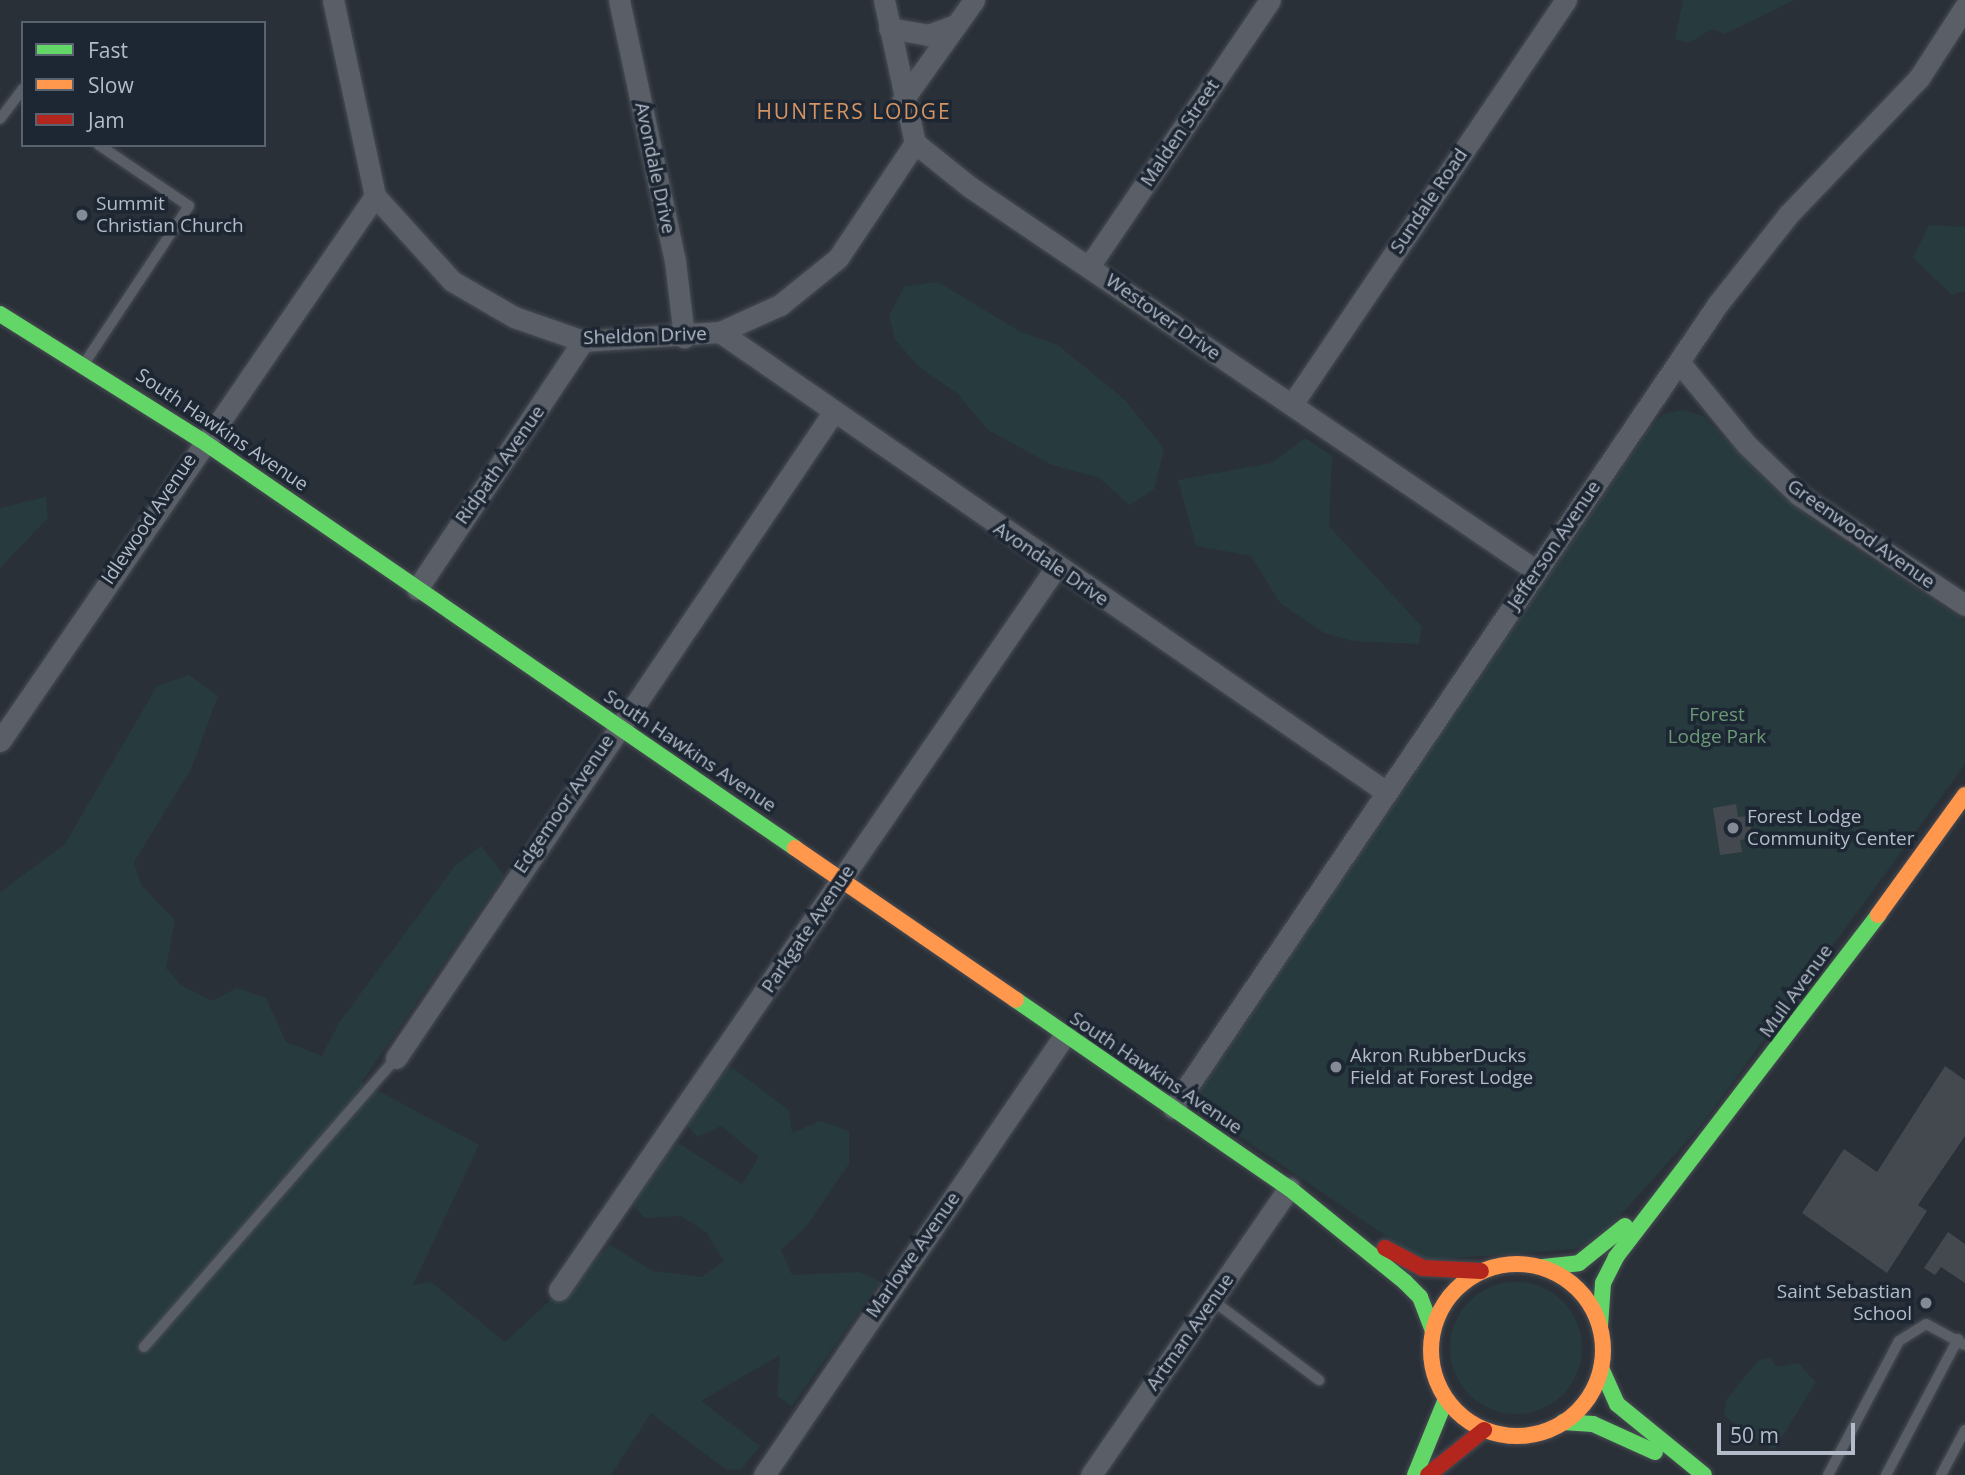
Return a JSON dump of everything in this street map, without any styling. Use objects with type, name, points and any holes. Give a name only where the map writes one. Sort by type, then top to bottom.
[{"type":"main road","name":"South Hawkins Avenue","points":[[0,314],[84,364],[201,440],[1064,1036],[1289,1188],[1350,1233],[1420,1297],[1433,1331]]},
{"type":"main road","name":"Mull Avenue","points":[[1600,1326],[1604,1283],[1653,1205],[1721,1128],[1965,795]]},
{"type":"main road","name":"Mull Avenue","points":[[1543,1267],[1579,1263],[1653,1205]]},
{"type":"main road","name":"South Hawkins Avenue","points":[[1350,1233],[1423,1268],[1480,1272]]},
{"type":"main road","points":[[1601,1368],[1587,1399],[1563,1422],[1525,1436],[1484,1430],[1446,1399],[1431,1354],[1433,1331],[1450,1296],[1480,1272],[1501,1265],[1543,1267],[1579,1289],[1600,1326],[1601,1368],[1617,1404],[1702,1474]]},
{"type":"main road","points":[[1415,1475],[1446,1399]]},
{"type":"main road","points":[[1563,1422],[1593,1424],[1702,1474]]},
{"type":"main road","points":[[1428,1475],[1484,1430]]},
{"type":"street","points":[[333,0],[375,196]]},
{"type":"street","name":"Avondale Drive","points":[[619,0],[675,261],[684,337]]},
{"type":"street","points":[[884,0],[902,101],[915,143]]},
{"type":"street","points":[[902,101],[974,0]]},
{"type":"street","name":"Malden Street","points":[[1090,265],[1270,0]]},
{"type":"street","name":"Sundale Road","points":[[1293,403],[1566,0]]},
{"type":"street","name":"Jefferson Avenue","points":[[1173,1108],[1535,570],[1750,258],[1919,78],[1965,7]]},
{"type":"street","points":[[889,28],[928,35],[956,25]]},
{"type":"street","name":"Sheldon Drive","points":[[375,196],[452,281],[514,317],[583,341],[684,337],[720,332],[780,305],[817,278],[915,143]]},
{"type":"street","name":"Westover Drive","points":[[915,143],[1535,570]]},
{"type":"street","name":"Idlewood Avenue","points":[[0,741],[201,440],[375,196]]},
{"type":"street","name":"Avondale Drive","points":[[720,332],[832,414],[1386,792]]},
{"type":"street","name":"Ridpath Avenue","points":[[417,589],[583,341]]},
{"type":"street","name":"Greenwood Avenue","points":[[1679,362],[1792,488],[1965,605]]},
{"type":"street","name":"Edgemoor Avenue","points":[[396,1058],[617,726],[832,414]]},
{"type":"street","name":"Parkgate Avenue","points":[[559,1290],[1056,568]]},
{"type":"street","name":"Marlowe Avenue","points":[[764,1475],[1064,1036]]},
{"type":"street","name":"Artman Avenue","points":[[1091,1475],[1289,1188]]},
{"type":"lane","points":[[0,120],[21,93]]},
{"type":"lane","points":[[84,364],[189,206],[102,147]]},
{"type":"lane","points":[[144,1347],[396,1058]]},
{"type":"lane","points":[[1212,1300],[1319,1380]]},
{"type":"lane","points":[[1828,1475],[1899,1341],[1926,1324],[1961,1342],[1886,1475]]},
{"type":"lane","points":[[1941,1475],[1965,1430]]},
{"type":"green space","points":[[1683,0],[1794,0],[1725,34],[1712,29],[1689,43],[1675,39]]},
{"type":"green space","points":[[1929,225],[1965,227],[1965,291],[1952,295],[1913,258]]},
{"type":"green space","points":[[938,282],[1021,332],[1058,345],[1125,400],[1164,449],[1154,489],[1130,505],[1098,477],[1052,465],[988,430],[958,394],[918,366],[895,339],[889,316],[904,287]]},
{"type":"green space","name":"Forest Lodge Park","points":[[1683,410],[1703,416],[1780,495],[1822,527],[1965,621],[1965,764],[1704,1122],[1598,1240],[1577,1249],[1430,1260],[1411,1253],[1211,1117],[1198,1103],[1203,1084],[1649,429],[1663,414]]},
{"type":"green space","points":[[1305,438],[1332,456],[1329,526],[1422,627],[1419,644],[1353,641],[1324,633],[1280,603],[1251,556],[1196,546],[1178,480],[1271,463]]},
{"type":"green space","points":[[46,497],[48,518],[0,568],[0,508]]},
{"type":"green space","points":[[189,675],[218,696],[191,769],[134,862],[141,885],[175,920],[166,968],[181,985],[212,1001],[237,988],[266,998],[286,1042],[322,1056],[339,1023],[454,867],[481,846],[504,875],[362,1082],[479,1145],[413,1285],[431,1282],[505,1342],[610,1245],[653,1271],[702,1277],[724,1261],[706,1232],[681,1216],[644,1218],[632,1203],[660,1157],[678,1143],[742,1184],[759,1157],[721,1126],[698,1137],[685,1124],[729,1065],[789,1110],[792,1133],[820,1121],[849,1131],[849,1164],[806,1227],[781,1250],[792,1275],[860,1272],[880,1282],[792,1406],[777,1396],[780,1355],[701,1401],[760,1446],[741,1469],[727,1470],[651,1413],[611,1475],[0,1475],[0,892],[65,844],[157,686]]},
{"type":"green space","points":[[1516,1282],[1541,1287],[1562,1302],[1577,1323],[1582,1348],[1577,1373],[1562,1394],[1541,1409],[1516,1414],[1491,1409],[1470,1394],[1455,1373],[1450,1348],[1455,1323],[1470,1302],[1491,1287]]},
{"type":"green space","points":[[1770,1358],[1777,1367],[1798,1363],[1816,1382],[1774,1450],[1724,1416],[1726,1400],[1759,1360]]},
{"type":"building","name":"Forest Lodge Community Center","points":[[1736,804],[1738,817],[1749,816],[1752,838],[1740,840],[1742,852],[1720,855],[1713,808]]},
{"type":"building","name":"Saint Sebastian School","points":[[1945,1066],[1965,1080],[1965,1136],[1918,1205],[1927,1211],[1887,1273],[1802,1213],[1844,1149],[1877,1172]]},
{"type":"building","points":[[1948,1232],[1965,1244],[1965,1283],[1941,1267],[1935,1275],[1924,1268]]},
{"type":"traffic: fast","points":[[0,314],[201,440],[795,848]]},
{"type":"traffic: fast","points":[[1600,1326],[1603,1283],[1616,1257],[1878,915]]},
{"type":"traffic: fast","points":[[1016,1000],[1289,1188],[1405,1282],[1420,1297],[1433,1331]]},
{"type":"traffic: fast","points":[[1543,1267],[1579,1263],[1625,1226]]},
{"type":"traffic: fast","points":[[1601,1368],[1617,1404],[1704,1475]]},
{"type":"traffic: fast","points":[[1415,1475],[1446,1399]]},
{"type":"traffic: fast","points":[[1563,1422],[1593,1424],[1655,1452]]},
{"type":"traffic: slow","points":[[1878,915],[1965,795]]},
{"type":"traffic: slow","points":[[795,848],[1016,1000]]},
{"type":"traffic: slow","points":[[1517,1264],[1550,1271],[1578,1289],[1596,1317],[1603,1350],[1596,1383],[1578,1411],[1550,1429],[1517,1436],[1484,1429],[1456,1411],[1438,1383],[1431,1350],[1438,1317],[1456,1289],[1484,1271],[1517,1264]]},
{"type":"traffic: jam","points":[[1385,1248],[1423,1268],[1481,1271]]},
{"type":"traffic: jam","points":[[1428,1475],[1484,1430]]},
{"type":"place","name":"Summit Christian Church","points":[[82,215]]},
{"type":"place","name":"Forest Lodge Community Center","points":[[1733,828]]},
{"type":"place","name":"Akron RubberDucks Field at Forest Lodge","points":[[1336,1067]]},
{"type":"place","name":"Saint Sebastian School","points":[[1926,1303]]},
{"type":"district","name":"HUNTERS LODGE","points":[[854,111]]}]
